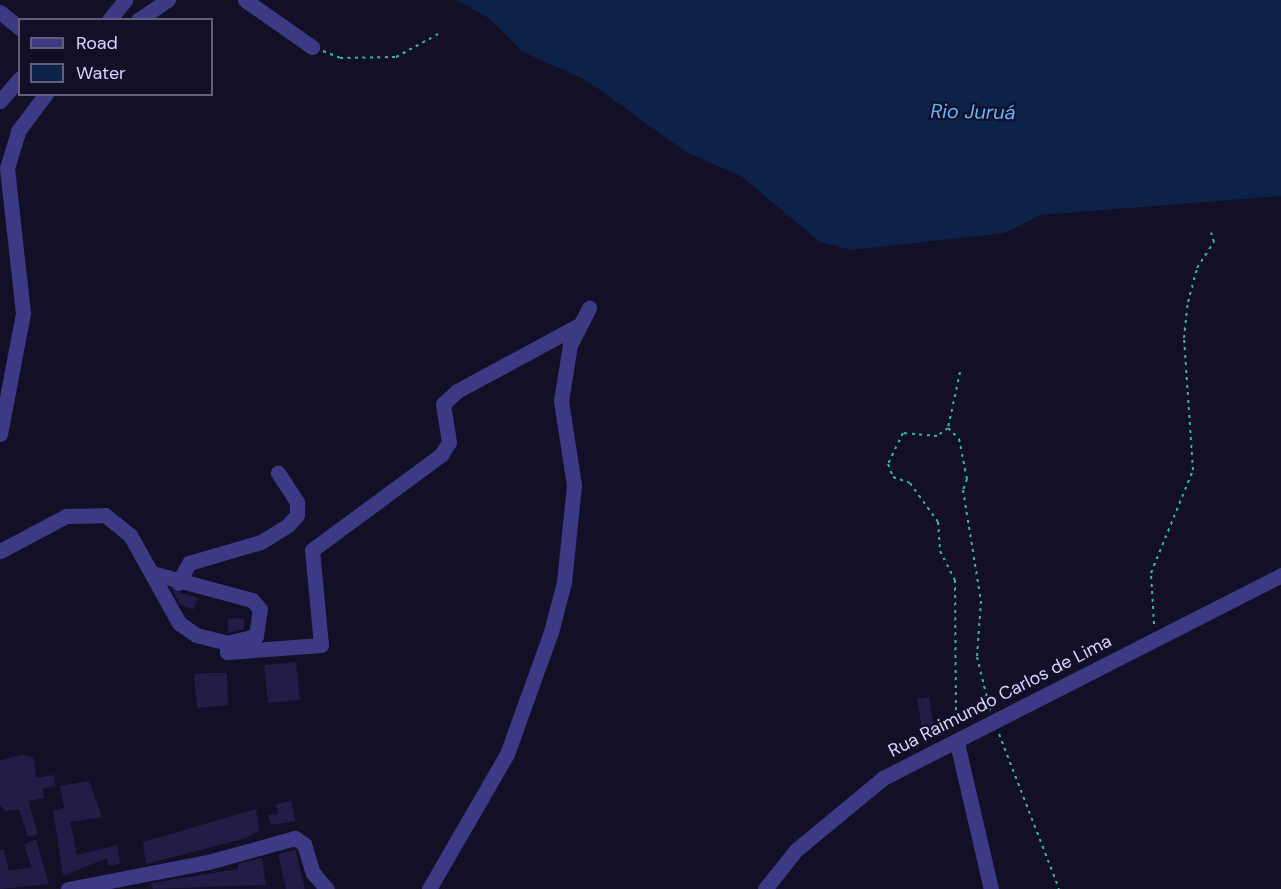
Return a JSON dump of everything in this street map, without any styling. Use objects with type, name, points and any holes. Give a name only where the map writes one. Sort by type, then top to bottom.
[{"type":"street","points":[[111,18],[125,0]]},
{"type":"street","points":[[141,18],[168,0]]},
{"type":"street","points":[[245,0],[312,47]]},
{"type":"street","points":[[0,12],[18,26]]},
{"type":"street","points":[[0,101],[18,80]]},
{"type":"street","points":[[0,434],[23,313],[6,214],[10,150],[45,96]]},
{"type":"street","points":[[429,889],[507,754],[552,632],[572,530],[574,485],[561,401],[577,326],[589,308]]},
{"type":"street","points":[[227,643],[227,652],[321,645],[312,550],[441,455],[449,442],[443,404],[457,391],[577,326]]},
{"type":"street","points":[[178,583],[189,563],[261,542],[288,525],[297,515],[297,502],[278,473]]},
{"type":"street","points":[[0,551],[66,516],[93,513],[118,521],[152,573],[179,623],[196,635],[227,643],[256,636],[260,609],[241,596],[178,583],[152,573]]},
{"type":"street","name":"Rua Raimundo Carlos de Lima","points":[[765,889],[796,850],[883,778],[993,725],[1161,634],[1281,575]]},
{"type":"street","points":[[957,743],[991,889]]},
{"type":"street","points":[[68,889],[208,862],[295,838],[304,844],[313,873],[327,889]]},
{"type":"path","points":[[312,47],[340,58],[381,60],[407,52],[442,32]]},
{"type":"path","points":[[1161,634],[1152,620],[1151,573],[1193,470],[1184,338],[1188,302],[1197,268],[1214,242],[1211,232]]},
{"type":"path","points":[[957,743],[955,580],[940,551],[938,522],[910,483],[893,477],[888,464],[903,433],[937,436],[948,428],[960,372]]},
{"type":"path","points":[[948,428],[959,439],[967,479],[963,490],[981,601],[977,657],[993,725],[1005,738],[1024,791],[1023,802],[1059,889]]},
{"type":"water","name":"Rio Juruá","points":[[457,0],[1281,0],[1281,196],[1040,215],[1005,233],[852,250],[820,242],[741,176],[686,152],[586,80],[523,52],[490,19]]},
{"type":"building","points":[[172,590],[198,598],[193,610],[180,604]]},
{"type":"building","points":[[244,618],[244,629],[228,633],[228,619]]},
{"type":"building","points":[[296,662],[300,700],[268,703],[264,665]]},
{"type":"building","points":[[227,673],[228,705],[197,708],[194,674]]},
{"type":"building","points":[[929,697],[934,728],[922,729],[917,699]]},
{"type":"building","points":[[22,755],[34,757],[36,778],[54,775],[55,786],[43,788],[44,798],[28,801],[38,834],[28,837],[19,809],[5,811],[0,804],[0,760]]},
{"type":"building","points":[[89,781],[102,817],[70,822],[77,855],[117,845],[120,864],[108,866],[107,858],[63,876],[53,811],[64,808],[60,786]]},
{"type":"building","points":[[291,801],[295,821],[271,825],[268,815],[278,814],[276,804]]},
{"type":"building","points":[[256,809],[259,831],[243,839],[146,864],[143,842]]},
{"type":"building","points":[[36,840],[49,884],[0,889],[0,850],[4,849],[9,871],[31,867],[24,844]]},
{"type":"building","points":[[296,850],[305,889],[286,889],[278,854]]},
{"type":"building","points":[[262,858],[266,885],[153,889],[151,883],[238,869],[238,864]]}]
